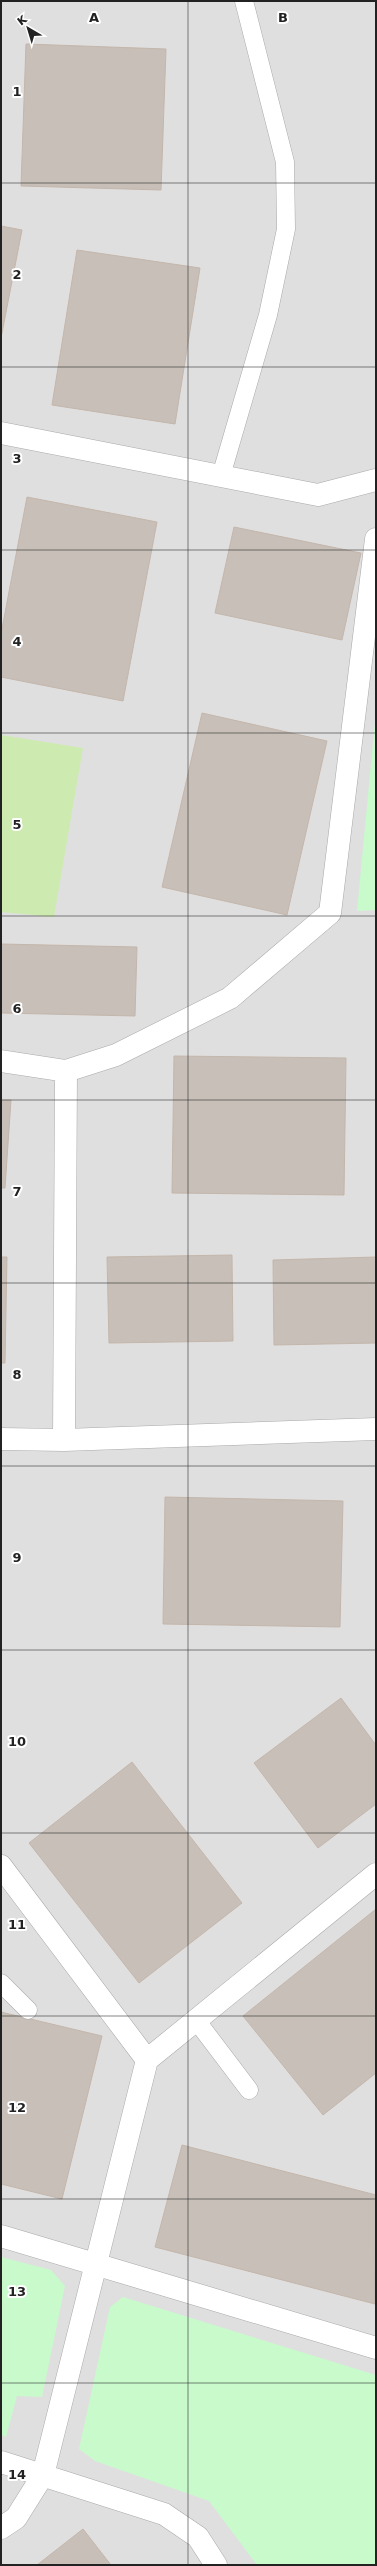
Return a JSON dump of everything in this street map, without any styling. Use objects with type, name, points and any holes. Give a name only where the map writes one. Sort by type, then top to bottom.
[{"type":"street","points":[[1,433],[318,495],[376,480]]},
{"type":"street","points":[[1,1061],[66,1071],[116,1055],[230,998],[330,913],[376,539]]},
{"type":"street","points":[[64,1440],[66,1071]]},
{"type":"street","points":[[1,1439],[64,1440],[376,1429]]},
{"type":"street","points":[[1,1866],[147,2060]]},
{"type":"street","points":[[1,2528],[16,2518],[43,2475],[147,2060],[376,1874]]},
{"type":"street","points":[[1,2236],[96,2263],[376,2348]]},
{"type":"street","points":[[1,2462],[164,2514],[198,2537],[216,2565]]},
{"type":"lane","points":[[221,476],[268,315],[286,229],[285,162],[244,1]]},
{"type":"lane","points":[[1,1983],[28,2010]]},
{"type":"lane","points":[[196,2020],[249,2090]]},
{"type":"shaded area","points":[[1,1],[376,1],[376,2565],[1,2565]]},
{"type":"green space","points":[[376,711],[376,910],[357,911]]},
{"type":"green space","points":[[1,735],[83,748],[54,917],[1,912]]},
{"type":"green space","points":[[1,2257],[51,2270],[65,2286],[42,2397],[17,2396],[6,2437],[1,2435]]},
{"type":"green space","points":[[123,2297],[376,2375],[376,2565],[257,2565],[209,2501],[95,2461],[79,2449],[110,2307]]},
{"type":"building","points":[[26,44],[166,49],[161,190],[21,186]]},
{"type":"building","points":[[1,226],[22,230],[1,338]]},
{"type":"building","points":[[77,250],[200,268],[175,424],[52,405]]},
{"type":"building","points":[[27,497],[157,522],[123,701],[1,677],[1,634]]},
{"type":"building","points":[[234,527],[361,553],[342,640],[215,613]]},
{"type":"building","points":[[202,713],[327,741],[287,915],[162,887]]},
{"type":"building","points":[[1,944],[137,947],[135,1016],[1,1013]]},
{"type":"building","points":[[174,1056],[346,1058],[344,1195],[172,1193]]},
{"type":"building","points":[[1,1100],[11,1100],[5,1188],[1,1188]]},
{"type":"building","points":[[232,1255],[233,1341],[109,1343],[107,1257]]},
{"type":"building","points":[[1,1257],[7,1257],[5,1363],[1,1363]]},
{"type":"building","points":[[376,1257],[376,1343],[274,1345],[273,1260]]},
{"type":"building","points":[[165,1497],[343,1501],[340,1627],[163,1624]]},
{"type":"building","points":[[341,1698],[376,1745],[376,1804],[318,1848],[254,1763]]},
{"type":"building","points":[[132,1762],[242,1903],[139,1983],[29,1843]]},
{"type":"building","points":[[376,1909],[376,2073],[323,2115],[243,2016]]},
{"type":"building","points":[[1,2012],[102,2036],[62,2199],[1,2184]]},
{"type":"building","points":[[182,2145],[376,2195],[375,2304],[155,2247]]},
{"type":"building","points":[[83,2529],[111,2565],[37,2565]]}]
